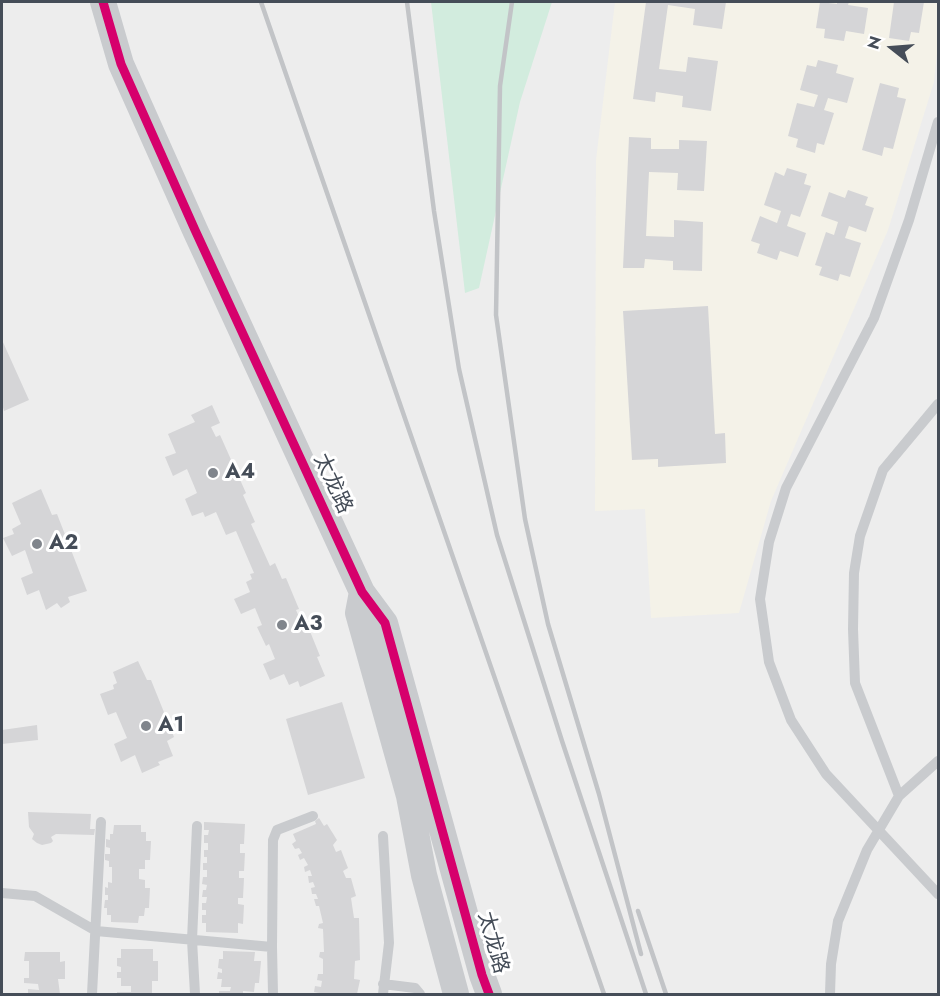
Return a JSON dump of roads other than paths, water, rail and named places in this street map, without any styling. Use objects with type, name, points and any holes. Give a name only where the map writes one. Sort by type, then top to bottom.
[{"type":"street","name":"太龙路","points":[[103,2],[125,75],[362,592],[385,623],[489,994]]},
{"type":"street","name":"太龙路","points":[[362,592],[358,614],[409,796],[424,874],[456,994]]},
{"type":"lane","points":[[939,122],[909,220],[874,318],[786,488],[769,542],[760,599],[769,662],[791,720],[826,774],[939,894]]},
{"type":"lane","points":[[899,796],[855,683],[854,573],[860,536],[883,470],[939,404]]},
{"type":"lane","points":[[830,994],[831,964],[838,921],[858,871],[899,796],[939,760]]},
{"type":"lane","points":[[273,994],[273,840],[278,830],[313,816]]},
{"type":"lane","points":[[92,994],[101,822]]},
{"type":"lane","points":[[195,994],[192,940],[197,826]]},
{"type":"lane","points":[[383,836],[389,943],[383,989],[415,988],[420,994]]},
{"type":"lane","points":[[2,893],[35,896],[96,931],[272,947]]},
{"type":"railway","points":[[261,2],[604,994]]},
{"type":"railway","points":[[407,2],[434,211],[459,369],[497,535],[646,994]]},
{"type":"railway","points":[[512,2],[500,86],[496,315],[525,519],[548,624],[599,794],[641,954]]},
{"type":"railway","points":[[638,911],[666,994]]},
{"type":"place","name":"A4","points":[[213,473]]},
{"type":"place","name":"A2","points":[[37,544]]},
{"type":"place","name":"A3","points":[[282,625]]},
{"type":"place","name":"A1","points":[[146,726]]}]
